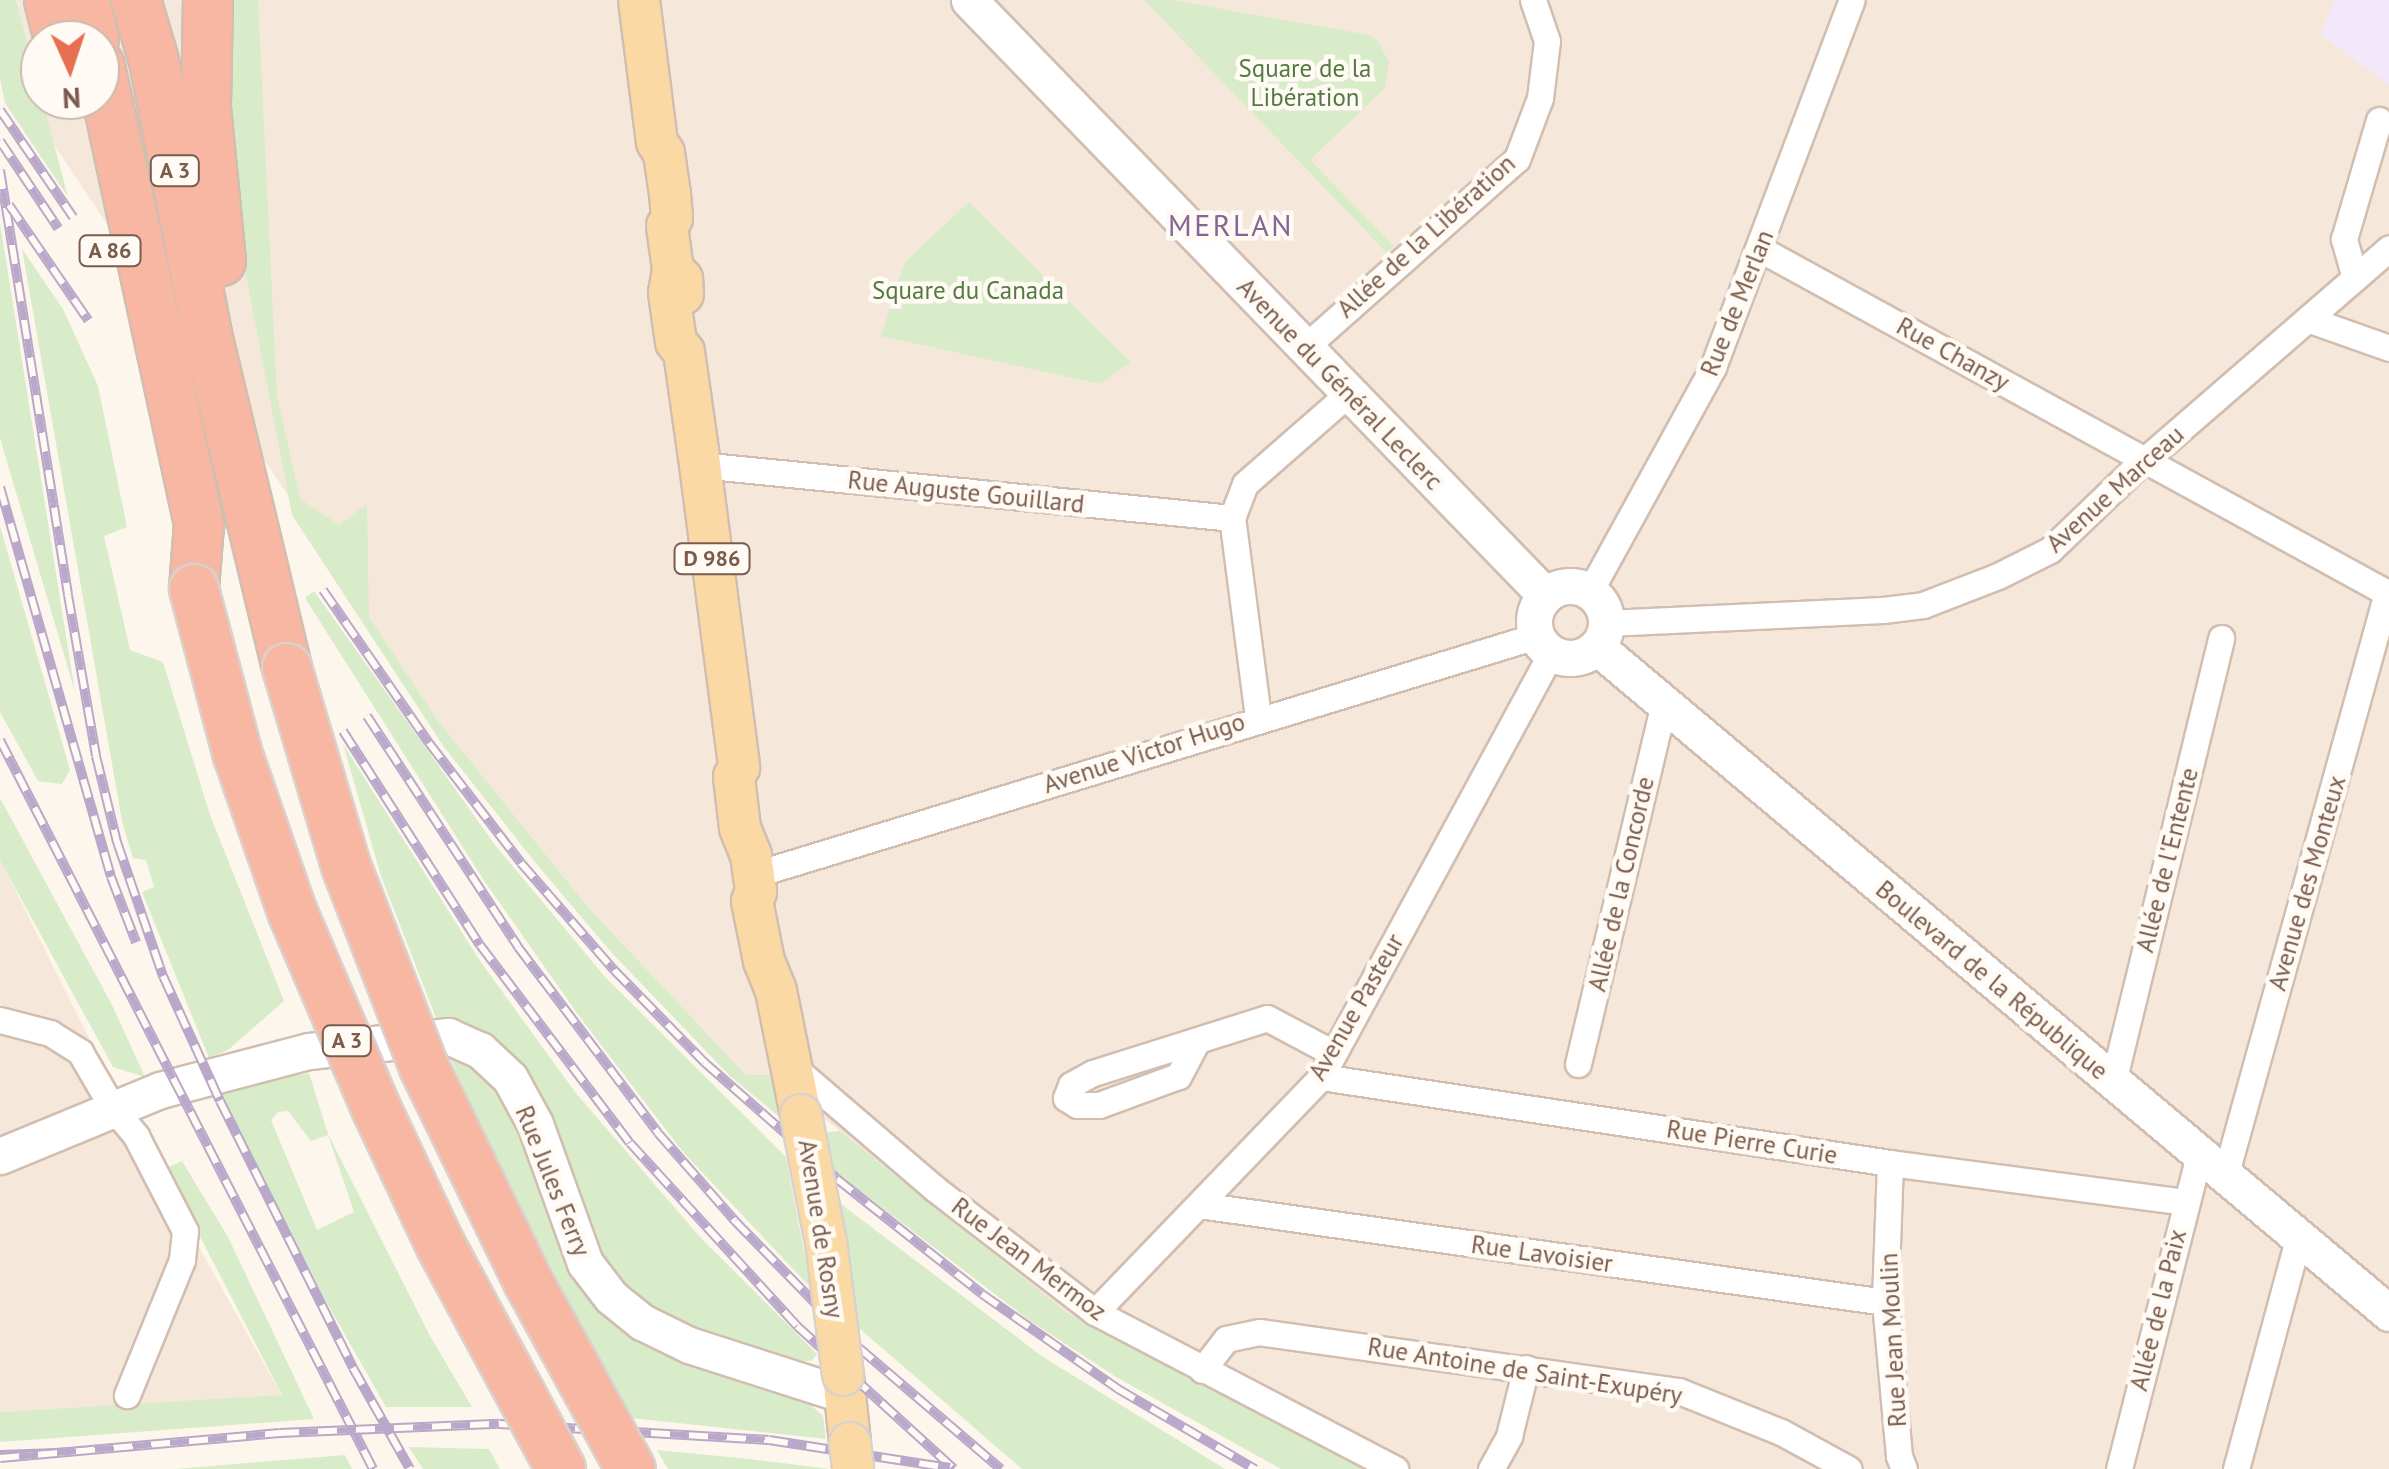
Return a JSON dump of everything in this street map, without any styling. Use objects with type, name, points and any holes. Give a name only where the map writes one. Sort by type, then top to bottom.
[{"type":"highway","name":"A 3","points":[[136,0],[154,61],[209,343],[287,668],[346,866],[424,1065],[529,1282],[631,1469]]},
{"type":"highway","points":[[208,0],[206,108],[223,286],[209,343]]},
{"type":"highway","name":"A 86","points":[[79,120],[149,402],[174,530],[194,588]]},
{"type":"highway","name":"A 3","points":[[112,120],[199,525],[194,588],[238,755],[300,929],[376,1108],[441,1246],[561,1469]]},
{"type":"main road","name":"Avenue de Rosny","points":[[638,0],[657,142],[664,152],[670,194],[672,218],[668,226],[673,270],[682,279],[688,342],[684,352],[738,767],[747,776],[754,825],[752,900],[793,1068],[826,1242],[851,1456]]},
{"type":"street","name":"Avenue du Général Leclerc","points":[[969,0],[1545,595]]},
{"type":"street","name":"Allée de la Libération","points":[[1305,347],[1516,159],[1540,98],[1547,41],[1533,0]]},
{"type":"street","name":"Rue de Merlan","points":[[1590,591],[1713,367],[1852,0]]},
{"type":"street","points":[[2355,278],[2344,239],[2379,120]]},
{"type":"street","name":"Avenue Marceau","points":[[1602,635],[1924,605],[1998,576],[2050,550],[2146,460],[2389,248]]},
{"type":"street","name":"Rue Chanzy","points":[[1760,249],[2388,594]]},
{"type":"street","points":[[2310,320],[2389,348]]},
{"type":"street","points":[[1258,717],[1232,518],[1244,484],[1349,393]]},
{"type":"street","name":"Rue Auguste Gouillard","points":[[700,465],[1232,518]]},
{"type":"street","points":[[1562,586],[1590,591],[1603,604],[1602,635],[1575,658],[1544,644],[1534,614],[1545,595],[1562,586]]},
{"type":"street","name":"Avenue des Monteux","points":[[2213,1162],[2388,594]]},
{"type":"street","name":"Boulevard de la République","points":[[1602,635],[1664,704],[2389,1313]]},
{"type":"street","name":"Allée de l'Entente","points":[[2113,1082],[2221,638]]},
{"type":"street","name":"Avenue Victor Hugo","points":[[753,874],[1258,717],[1544,644]]},
{"type":"street","name":"Avenue Pasteur","points":[[1095,1312],[1321,1077],[1544,644]]},
{"type":"street","name":"Allée de la Concorde","points":[[1578,1064],[1664,704]]},
{"type":"street","points":[[1197,1041],[1266,1018],[1334,1054]]},
{"type":"street","points":[[0,1020],[67,1040],[80,1052],[112,1106],[136,1136],[185,1231],[182,1260],[127,1394]]},
{"type":"street","name":"Rue Jules Ferry","points":[[0,1156],[112,1106],[309,1050],[448,1036],[480,1050],[510,1078],[535,1124],[585,1263],[611,1297],[642,1322],[689,1345],[844,1385]]},
{"type":"street","name":"Rue Jean Mermoz","points":[[793,1068],[934,1188],[1095,1312],[1395,1469]]},
{"type":"street","name":"Rue Pierre Curie","points":[[1321,1077],[1890,1164],[2185,1202]]},
{"type":"street","name":"Allée de la Paix","points":[[2120,1469],[2185,1202],[2213,1162]]},
{"type":"street","name":"Rue Jean Moulin","points":[[1890,1164],[1886,1302],[1898,1465]]},
{"type":"street","name":"Rue Lavoisier","points":[[1198,1205],[1886,1302]]},
{"type":"street","points":[[2236,1469],[2300,1235]]},
{"type":"street","name":"Rue Antoine de Saint-Exupéry","points":[[1202,1370],[1226,1340],[1259,1332],[1679,1391],[1807,1459],[1848,1469]]},
{"type":"street","points":[[1491,1469],[1509,1436],[1526,1368]]},
{"type":"shaded area","points":[[16,0],[2389,0],[2389,1469],[1358,1469],[1067,1313],[770,1075],[746,1075],[588,907],[439,722],[51,140],[46,120],[120,120],[120,20],[21,20]]},
{"type":"shaded area","points":[[2334,0],[2389,0],[2389,85],[2321,35]]},
{"type":"shaded area","points":[[0,859],[142,1145],[282,1396],[0,1412]]},
{"type":"green space","points":[[0,0],[16,0],[21,20],[20,120],[48,120],[68,197],[5,103],[0,79]]},
{"type":"green space","points":[[222,0],[258,0],[277,396],[300,499],[339,525],[367,504],[369,617],[439,722],[588,907],[746,1075],[770,1075],[783,1120],[730,1076],[611,952],[534,861],[444,747],[292,515],[243,259],[227,141]]},
{"type":"green space","name":"Square de la Libération","points":[[1144,0],[1171,0],[1369,35],[1378,41],[1389,62],[1385,88],[1310,160],[1394,246],[1387,253]]},
{"type":"green space","name":"Square du Canada","points":[[969,202],[1131,362],[1100,384],[881,336],[905,262]]},
{"type":"green space","points":[[0,223],[75,692],[0,438]]},
{"type":"green space","points":[[22,249],[63,309],[98,386],[127,527],[104,536],[130,650],[163,662],[210,815],[284,1001],[228,1050],[209,1058],[142,892],[154,887],[146,860],[133,858],[122,821]]},
{"type":"green space","points":[[0,526],[70,770],[62,784],[38,781],[0,712]]},
{"type":"green space","points":[[314,591],[495,845],[606,978],[786,1157],[811,1288],[683,1152],[579,1016],[483,879],[305,598]]},
{"type":"green space","points":[[343,744],[480,961],[575,1092],[700,1237],[817,1354],[811,1361],[773,1360],[695,1333],[636,1301],[606,1267],[582,1219],[553,1117],[525,1070],[475,1032],[438,1023],[381,876]]},
{"type":"green space","points":[[0,798],[112,1005],[145,1077],[113,1067],[0,860]]},
{"type":"green space","points":[[448,1053],[490,1078],[520,1118],[581,1283],[617,1325],[699,1365],[800,1395],[823,1416],[826,1439],[631,1418],[498,1167]]},
{"type":"green space","points":[[309,1073],[328,1134],[430,1336],[472,1407],[386,1407],[323,1296],[219,1090]],"holes":[[[288,1111],[311,1141],[328,1135],[354,1212],[317,1230],[271,1120],[278,1112]]]},
{"type":"green space","points":[[840,1131],[1067,1313],[1362,1469],[1281,1469],[1116,1377],[1026,1318],[824,1163],[817,1133]]},
{"type":"green space","points":[[182,1161],[228,1237],[314,1419],[0,1442],[0,1412],[282,1395],[165,1169]]},
{"type":"green space","points":[[833,1198],[1043,1357],[1225,1469],[1022,1469],[853,1323]]},
{"type":"green space","points":[[409,1447],[489,1449],[500,1469],[423,1469]]},
{"type":"green space","points":[[657,1450],[749,1459],[830,1469],[668,1469]]},
{"type":"green space","points":[[345,1455],[352,1469],[175,1469]]},
{"type":"tram line","points":[[0,1451],[139,1446]]},
{"type":"railway","points":[[0,110],[73,217]]},
{"type":"railway","points":[[0,141],[58,228]]},
{"type":"railway","points":[[0,170],[96,756],[117,842],[163,976],[220,1101],[353,1368],[410,1469]]},
{"type":"railway","points":[[9,205],[88,320]]},
{"type":"railway","points":[[0,487],[111,877],[136,942]]},
{"type":"railway","points":[[323,590],[429,743],[521,863],[614,970],[704,1062],[837,1179],[982,1294],[1118,1389],[1255,1469]]},
{"type":"railway","points":[[367,716],[518,947],[658,1133],[735,1221],[858,1347],[1001,1469]]},
{"type":"railway","points":[[343,731],[480,945],[630,1143],[797,1326],[954,1469]]},
{"type":"railway","points":[[0,740],[373,1469]]},
{"type":"railway","points":[[0,1458],[280,1433],[499,1424],[769,1440],[950,1468]]},
{"type":"district","name":"MERLAN","points":[[1231,225]]}]
